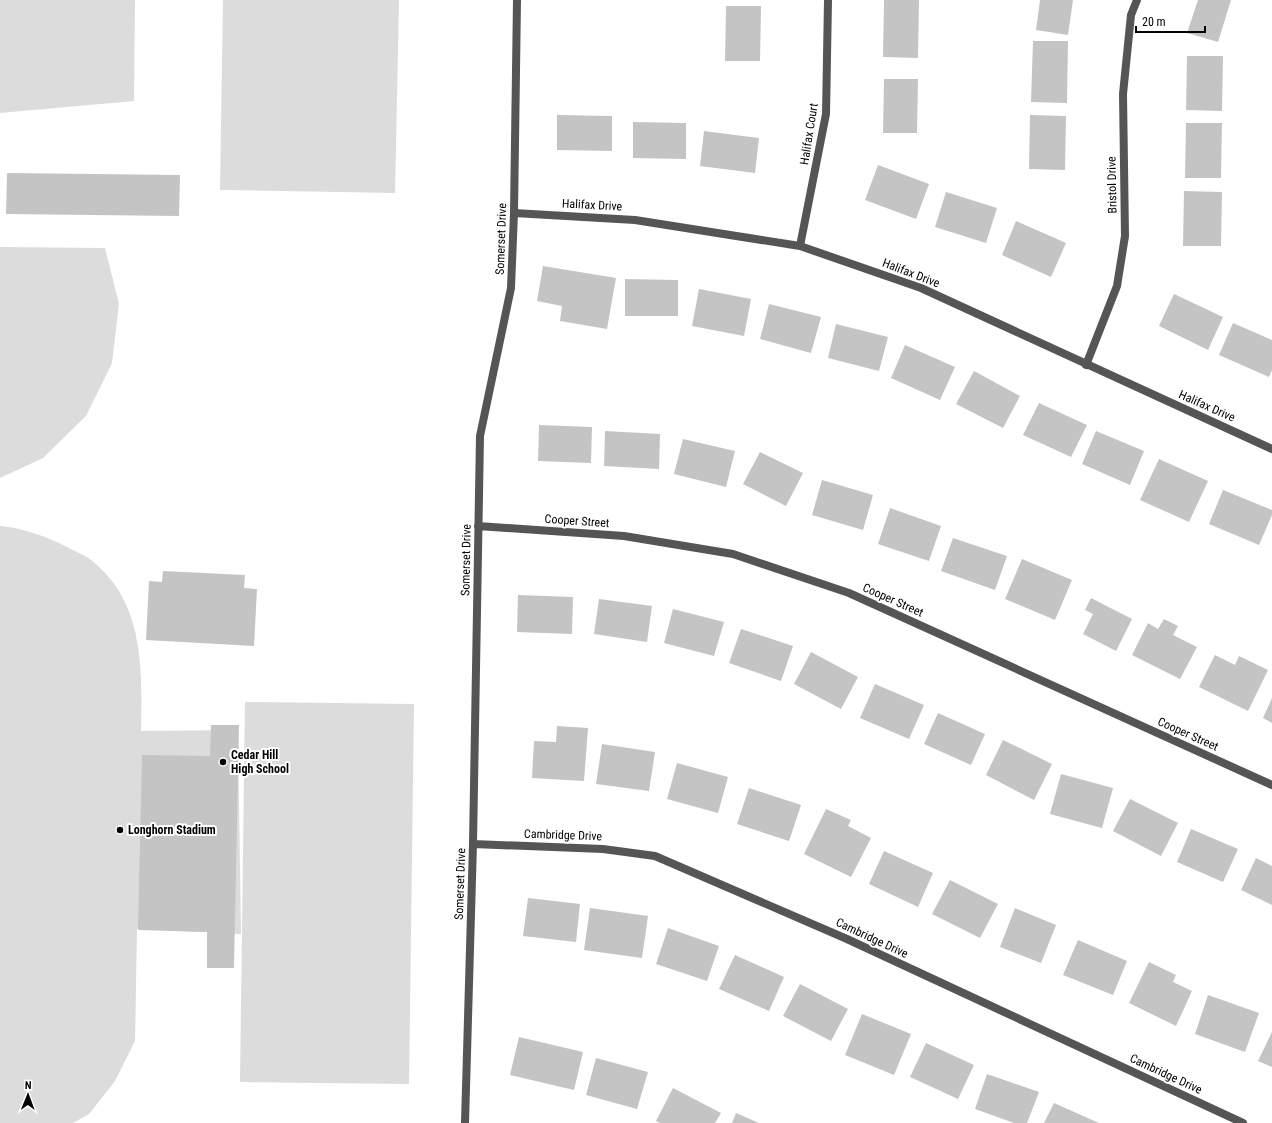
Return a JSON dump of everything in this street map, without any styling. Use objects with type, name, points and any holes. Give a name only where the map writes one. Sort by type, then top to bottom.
[{"type":"street","name":"Somerset Drive","points":[[465,1123],[473,844],[480,436],[510,288],[514,213],[517,0]]},
{"type":"street","name":"Halifax Court","points":[[800,246],[826,114],[828,0]]},
{"type":"street","name":"Bristol Drive","points":[[1086,365],[1117,286],[1125,236],[1123,94],[1132,15],[1137,0]]},
{"type":"street","name":"Halifax Drive","points":[[514,213],[635,220],[800,246],[921,288],[1272,449]]},
{"type":"street","name":"Cooper Street","points":[[478,526],[624,536],[733,554],[849,593],[1272,785]]},
{"type":"street","name":"Cambridge Drive","points":[[473,844],[604,849],[655,856],[847,939],[1243,1123]]},
{"type":"shaded area","points":[[0,0],[135,0],[134,101],[0,113]]},
{"type":"shaded area","points":[[223,0],[399,0],[395,193],[220,190]]},
{"type":"shaded area","points":[[0,247],[105,248],[119,304],[112,363],[86,416],[43,458],[0,478]]},
{"type":"shaded area","name":"Longhorn Stadium","points":[[0,526],[18,529],[53,540],[91,560],[109,577],[122,596],[131,616],[137,638],[141,684],[141,731],[238,730],[241,934],[137,929],[135,1041],[115,1081],[89,1114],[73,1123],[0,1123]]},
{"type":"shaded area","points":[[245,702],[414,704],[409,1084],[240,1082]]},
{"type":"building","points":[[884,0],[919,0],[918,58],[883,57]]},
{"type":"building","points":[[1040,0],[1073,0],[1068,35],[1036,30]]},
{"type":"building","points":[[1198,0],[1231,0],[1218,42],[1187,33]]},
{"type":"building","points":[[726,6],[761,6],[760,61],[725,61]]},
{"type":"building","points":[[1033,41],[1068,41],[1067,103],[1031,102]]},
{"type":"building","points":[[1187,56],[1223,56],[1222,111],[1186,110]]},
{"type":"building","points":[[884,79],[918,79],[917,133],[883,133]]},
{"type":"building","points":[[557,115],[612,116],[612,151],[557,150]]},
{"type":"building","points":[[1030,115],[1066,116],[1065,170],[1029,169]]},
{"type":"building","points":[[633,122],[686,123],[686,159],[633,158]]},
{"type":"building","points":[[1186,123],[1222,123],[1221,178],[1185,178]]},
{"type":"building","points":[[704,131],[759,138],[755,173],[700,166]]},
{"type":"building","points":[[878,165],[929,184],[916,219],[865,200]]},
{"type":"building","points":[[7,173],[180,175],[179,216],[6,214]]},
{"type":"building","points":[[1184,191],[1222,192],[1221,246],[1183,246]]},
{"type":"building","points":[[946,192],[997,208],[986,243],[935,227]]},
{"type":"building","points":[[1016,221],[1066,243],[1051,277],[1002,255]]},
{"type":"building","points":[[543,266],[616,278],[607,329],[560,321],[562,306],[537,301]]},
{"type":"building","points":[[625,279],[678,280],[678,316],[625,316]]},
{"type":"building","points":[[699,289],[751,299],[744,336],[692,326]]},
{"type":"building","points":[[1174,294],[1223,317],[1208,350],[1159,326]]},
{"type":"building","points":[[769,304],[821,317],[811,353],[760,339]]},
{"type":"building","points":[[1233,323],[1272,340],[1272,370],[1269,377],[1219,355]]},
{"type":"building","points":[[836,324],[888,337],[879,371],[828,358]]},
{"type":"building","points":[[905,345],[955,367],[940,400],[891,378]]},
{"type":"building","points":[[974,371],[1020,396],[1003,428],[956,404]]},
{"type":"building","points":[[1039,403],[1087,425],[1071,457],[1023,435]]},
{"type":"building","points":[[539,425],[592,427],[591,463],[538,461]]},
{"type":"building","points":[[605,431],[660,434],[659,469],[604,466]]},
{"type":"building","points":[[1096,431],[1144,451],[1130,485],[1082,464]]},
{"type":"building","points":[[683,439],[735,451],[726,487],[674,474]]},
{"type":"building","points":[[760,452],[803,473],[786,506],[743,484]]},
{"type":"building","points":[[1159,459],[1208,481],[1189,522],[1140,500]]},
{"type":"building","points":[[822,480],[873,495],[863,530],[812,515]]},
{"type":"building","points":[[1223,490],[1272,510],[1272,515],[1259,545],[1209,524]]},
{"type":"building","points":[[890,508],[941,526],[929,561],[878,544]]},
{"type":"building","points":[[953,538],[1007,556],[995,590],[941,571]]},
{"type":"building","points":[[1022,559],[1072,580],[1055,620],[1005,599]]},
{"type":"building","points":[[163,571],[245,575],[244,588],[257,589],[254,646],[146,640],[149,581],[162,582]]},
{"type":"building","points":[[518,595],[573,597],[572,634],[517,632]]},
{"type":"building","points":[[1091,598],[1132,619],[1116,651],[1083,634],[1093,614],[1085,610]]},
{"type":"building","points":[[599,599],[652,606],[647,642],[594,634]]},
{"type":"building","points":[[673,609],[724,622],[714,656],[664,643]]},
{"type":"building","points":[[1164,619],[1178,626],[1173,635],[1197,647],[1180,679],[1132,655],[1148,623],[1158,629]]},
{"type":"building","points":[[741,629],[793,646],[781,681],[729,663]]},
{"type":"building","points":[[811,652],[858,677],[841,709],[794,684]]},
{"type":"building","points":[[1215,655],[1235,665],[1239,656],[1268,670],[1248,711],[1199,687]]},
{"type":"building","points":[[875,684],[924,705],[909,739],[860,718]]},
{"type":"building","points":[[1272,698],[1272,723],[1263,718]]},
{"type":"building","points":[[938,713],[985,734],[971,765],[924,744]]},
{"type":"building","points":[[211,725],[239,725],[234,968],[207,968],[207,932],[138,930],[142,755],[210,756]]},
{"type":"building","points":[[557,726],[588,728],[584,781],[532,778],[534,741],[556,742]]},
{"type":"building","points":[[1003,740],[1052,764],[1034,800],[986,775]]},
{"type":"building","points":[[602,744],[655,752],[649,791],[596,784]]},
{"type":"building","points":[[677,763],[728,777],[718,813],[667,799]]},
{"type":"building","points":[[1061,774],[1113,788],[1102,828],[1050,814]]},
{"type":"building","points":[[749,788],[801,805],[789,841],[737,824]]},
{"type":"building","points":[[1130,799],[1178,823],[1161,856],[1113,831]]},
{"type":"building","points":[[826,809],[851,820],[848,826],[871,838],[851,877],[804,854]]},
{"type":"building","points":[[1191,829],[1238,849],[1223,882],[1177,862]]},
{"type":"building","points":[[884,851],[933,873],[918,907],[869,884]]},
{"type":"building","points":[[1256,858],[1272,866],[1272,905],[1241,890]]},
{"type":"building","points":[[950,880],[998,904],[980,938],[932,914]]},
{"type":"building","points":[[528,898],[580,904],[576,942],[523,936]]},
{"type":"building","points":[[590,908],[648,916],[642,958],[584,950]]},
{"type":"building","points":[[1015,908],[1056,925],[1041,963],[1000,947]]},
{"type":"building","points":[[668,928],[719,946],[707,981],[656,964]]},
{"type":"building","points":[[1078,940],[1127,961],[1113,995],[1063,975]]},
{"type":"building","points":[[735,955],[784,977],[769,1011],[719,989]]},
{"type":"building","points":[[1149,962],[1176,975],[1173,982],[1192,991],[1176,1026],[1129,1003]]},
{"type":"building","points":[[800,984],[848,1009],[831,1041],[783,1016]]},
{"type":"building","points":[[1208,995],[1259,1013],[1245,1052],[1195,1034]]},
{"type":"building","points":[[862,1014],[911,1034],[894,1075],[845,1055]]},
{"type":"building","points":[[1272,1032],[1272,1067],[1258,1061]]},
{"type":"building","points":[[519,1037],[583,1052],[574,1090],[510,1075]]},
{"type":"building","points":[[926,1043],[974,1065],[958,1099],[910,1077]]},
{"type":"building","points":[[596,1058],[648,1072],[637,1109],[586,1095]]},
{"type":"building","points":[[987,1074],[1039,1092],[1027,1123],[1014,1123],[975,1109]]},
{"type":"building","points":[[673,1088],[721,1113],[715,1123],[660,1123],[656,1121]]},
{"type":"building","points":[[1054,1103],[1099,1123],[1044,1123]]},
{"type":"building","points":[[736,1113],[759,1123],[732,1123]]},
{"type":"place","name":"Cedar Hill High School","points":[[223,762]]},
{"type":"place","name":"Longhorn Stadium","points":[[120,830]]}]
